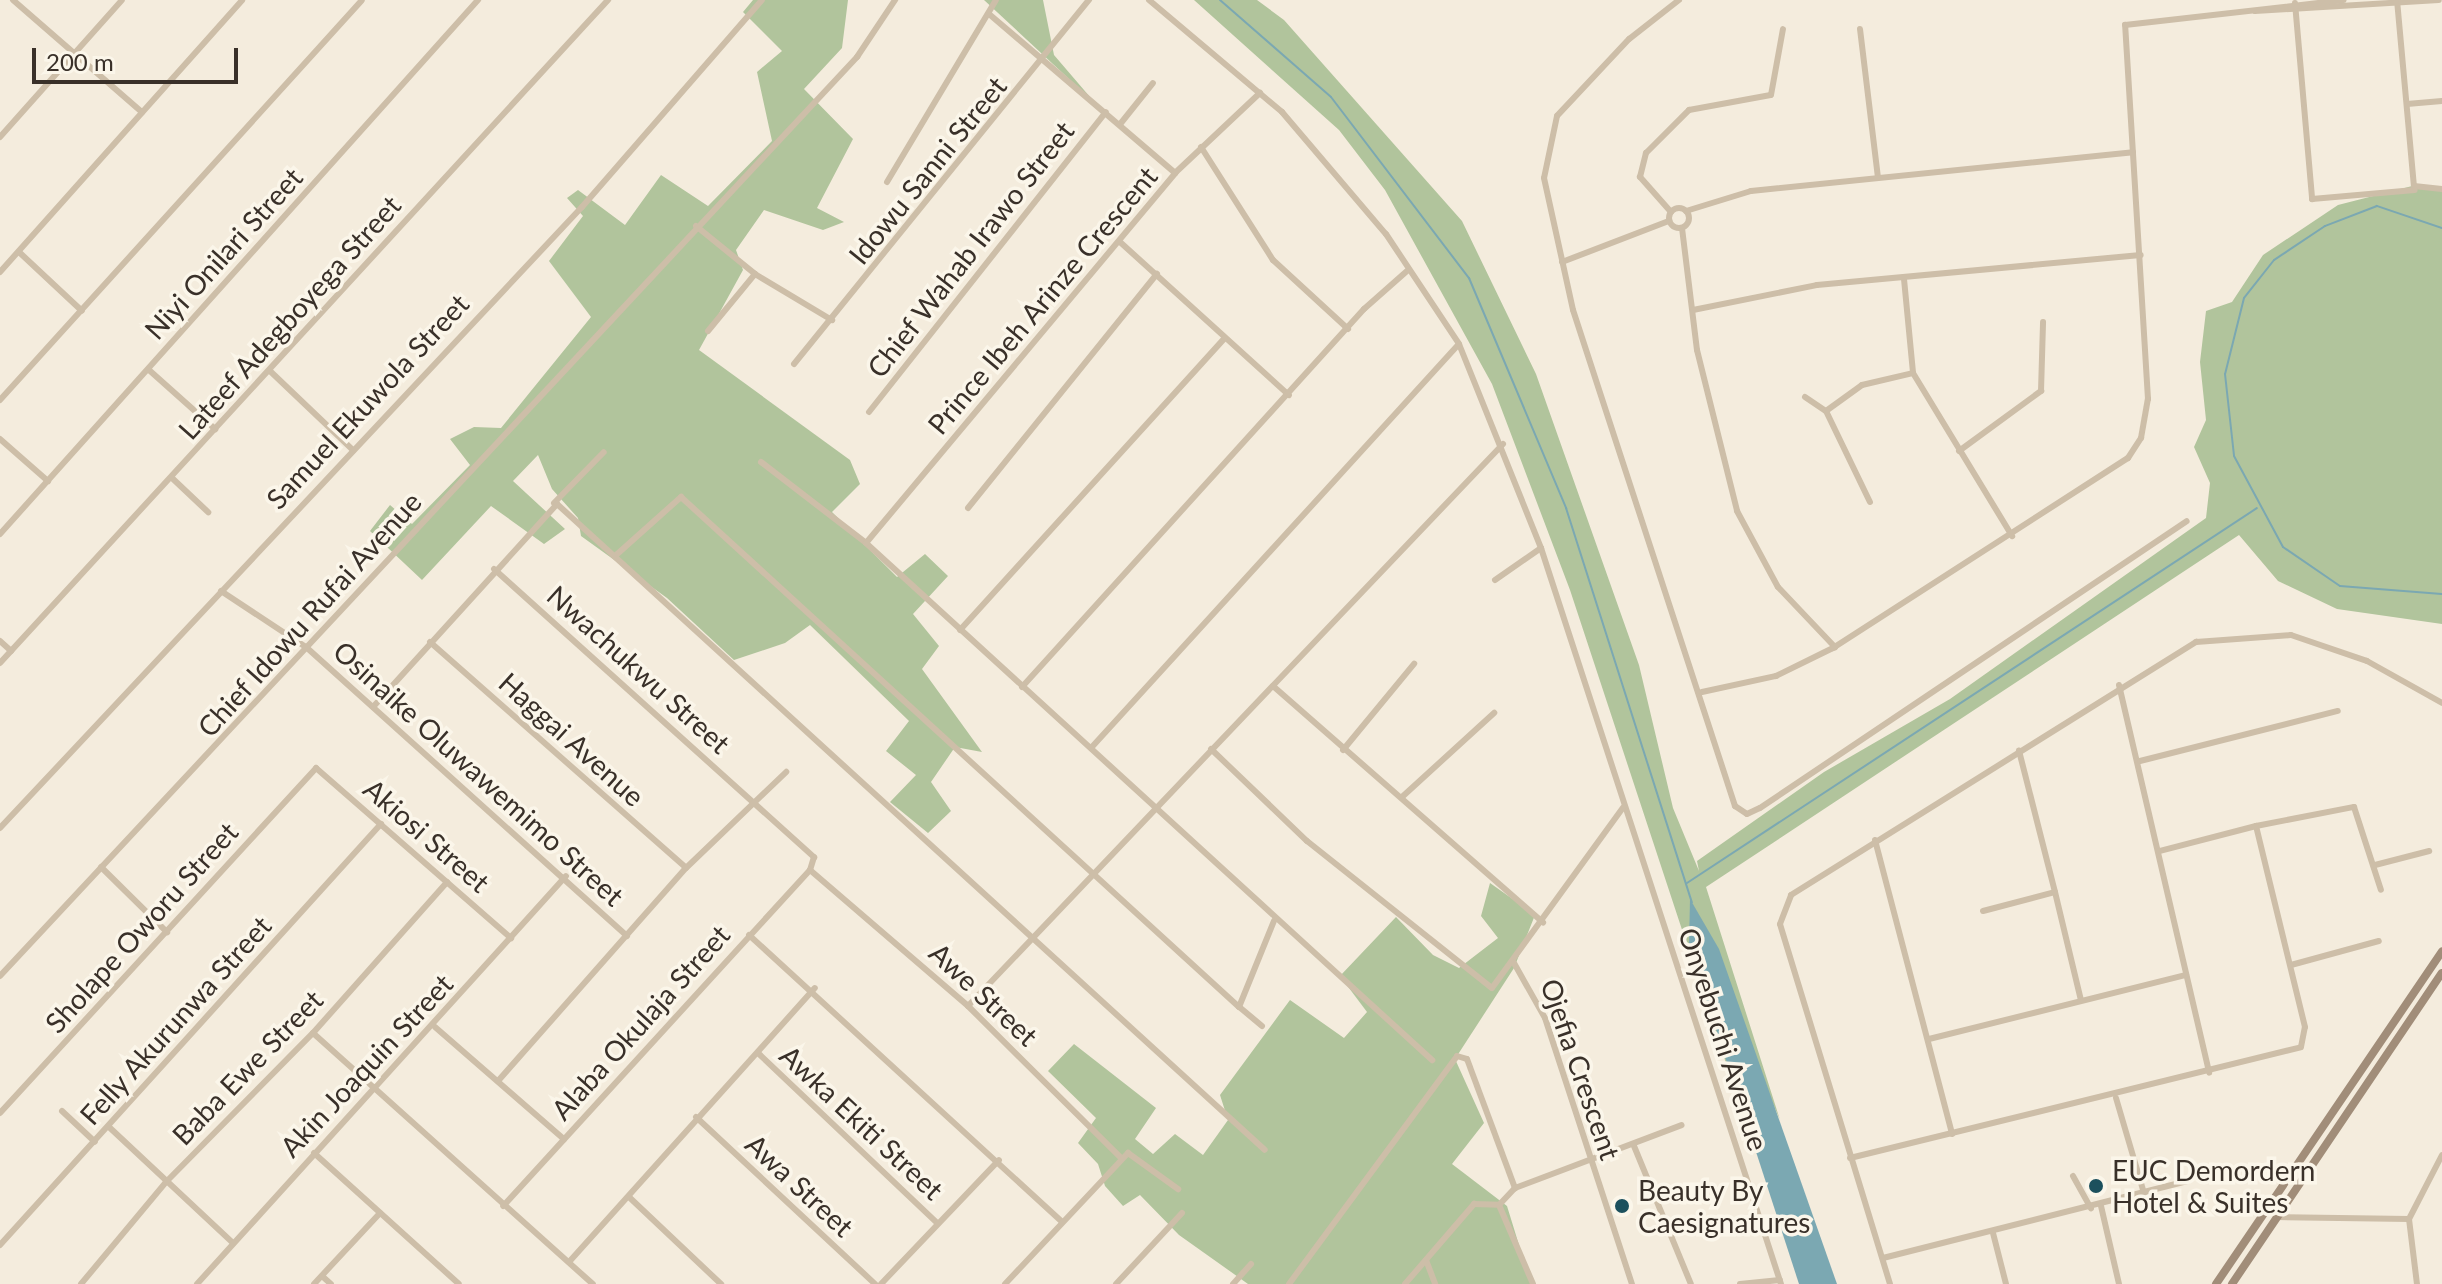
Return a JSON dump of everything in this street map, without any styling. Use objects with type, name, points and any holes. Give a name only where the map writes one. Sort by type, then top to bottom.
[{"type":"main road","points":[[2216,1284],[2442,951]]},
{"type":"main road","points":[[2232,1284],[2442,973]]},
{"type":"street","points":[[13,0],[142,112]]},
{"type":"street","points":[[0,137],[122,0]]},
{"type":"street","points":[[0,272],[242,0]]},
{"type":"street","points":[[0,400],[362,0]]},
{"type":"street","name":"Niyi Onilari Street","points":[[0,534],[478,0]]},
{"type":"street","name":"Lateef Adegboyega Street","points":[[0,663],[608,0]]},
{"type":"street","name":"Samuel Ekuwola Street","points":[[0,828],[582,207],[762,0]]},
{"type":"street","name":"Chief Idowu Rufai Avenue","points":[[0,976],[646,278],[857,57],[895,0]]},
{"type":"street","points":[[887,182],[996,0]]},
{"type":"street","name":"Idowu Sanni Street","points":[[794,364],[1046,60],[1089,0]]},
{"type":"street","name":"Onyebuchi Avenue","points":[[1149,0],[1260,93],[1386,234],[1407,271],[1459,344],[1503,444],[1541,548],[1623,808],[1780,1282]]},
{"type":"street","points":[[1679,0],[1629,39],[1557,116],[1544,178],[1562,262],[1683,664],[1702,692],[1730,798],[1752,813],[2187,521]]},
{"type":"street","points":[[1702,692],[1776,676],[1835,647],[2120,466],[2141,438],[2148,399],[2125,25],[2255,11],[2295,3],[2344,0]]},
{"type":"street","points":[[2255,11],[2296,12],[2439,0]]},
{"type":"street","points":[[2398,2],[2415,190]]},
{"type":"street","points":[[2295,3],[2312,199],[2442,189]]},
{"type":"street","points":[[989,14],[1121,123],[1175,173]]},
{"type":"street","points":[[1671,212],[1640,177],[1646,153],[1689,110],[1771,95],[1783,29]]},
{"type":"street","points":[[1860,29],[1878,177]]},
{"type":"street","points":[[1121,123],[1153,83]]},
{"type":"street","name":"Prince Ibeh Arinze Crescent","points":[[866,543],[1175,173],[1260,93]]},
{"type":"street","points":[[2407,104],[2442,101]]},
{"type":"street","name":"Chief Wahab Irawo Street","points":[[869,412],[1106,112]]},
{"type":"street","points":[[1201,147],[1273,260],[1348,329]]},
{"type":"street","points":[[1671,212],[1686,211],[1751,191],[2133,152]]},
{"type":"street","points":[[1686,211],[1682,228],[1693,310],[1722,460],[1744,528],[1778,587],[1835,647]]},
{"type":"street","points":[[1669,221],[1671,212]]},
{"type":"street","points":[[1562,262],[1669,221],[1682,228]]},
{"type":"street","points":[[696,226],[755,274],[832,320]]},
{"type":"street","points":[[1120,242],[1289,395]]},
{"type":"street","points":[[19,252],[82,311]]},
{"type":"street","points":[[1693,310],[1817,285],[2141,255]]},
{"type":"street","points":[[1022,687],[1348,329],[1407,271]]},
{"type":"street","points":[[708,331],[755,274]]},
{"type":"street","points":[[968,508],[1157,274]]},
{"type":"street","points":[[1904,279],[1913,373],[2012,536]]},
{"type":"street","points":[[1959,451],[2041,391],[2043,322]]},
{"type":"street","points":[[960,630],[1225,338]]},
{"type":"street","points":[[1091,748],[1459,344]]},
{"type":"street","points":[[149,370],[215,429]]},
{"type":"street","points":[[270,371],[353,450]]},
{"type":"street","points":[[1826,411],[1862,385],[1913,373]]},
{"type":"street","points":[[1805,397],[1826,411],[1870,502]]},
{"type":"street","points":[[0,439],[48,481]]},
{"type":"street","points":[[968,1006],[1030,936],[1503,444]]},
{"type":"street","points":[[373,707],[494,569],[604,452]]},
{"type":"street","points":[[761,462],[866,543],[1156,808],[1274,921],[1432,1060]]},
{"type":"street","points":[[172,478],[208,512]]},
{"type":"street","points":[[615,556],[681,497],[1262,1026]]},
{"type":"street","points":[[553,504],[615,556],[1265,1150]]},
{"type":"street","points":[[1495,580],[1541,548]]},
{"type":"street","name":"Nwachukwu Street","points":[[494,569],[811,853],[810,870]]},
{"type":"street","name":"Osinaike Oluwawemimo Street","points":[[221,591],[306,647],[566,876],[627,936]]},
{"type":"street","points":[[1890,1284],[1780,924],[1791,895],[2119,685],[2196,642],[2278,635],[2338,648],[2442,703]]},
{"type":"street","points":[[0,641],[11,651]]},
{"type":"street","name":"Haggai Avenue","points":[[430,642],[686,868]]},
{"type":"street","points":[[1343,750],[1414,664]]},
{"type":"street","points":[[2119,685],[2140,761],[2209,1073]]},
{"type":"street","points":[[1273,686],[1543,922]]},
{"type":"street","points":[[2140,761],[2338,711]]},
{"type":"street","points":[[1402,797],[1494,713]]},
{"type":"street","points":[[1211,749],[1307,841],[1490,988],[1517,965],[1543,922],[1623,808]]},
{"type":"street","points":[[2019,751],[2081,1000]]},
{"type":"street","name":"Akiosi Street","points":[[314,769],[511,938]]},
{"type":"street","name":"Sholape Oworu Street","points":[[0,1113],[314,769]]},
{"type":"street","points":[[498,1081],[686,868],[786,772]]},
{"type":"street","points":[[2159,851],[2256,826],[2354,807],[2381,890]]},
{"type":"street","name":"Felly Akurunwa Street","points":[[0,1245],[381,824]]},
{"type":"street","points":[[1850,1158],[2116,1098],[2301,1047],[2305,1027],[2256,826]]},
{"type":"street","points":[[1875,840],[1952,1134]]},
{"type":"street","points":[[2375,865],[2429,851]]},
{"type":"street","points":[[101,867],[167,932]]},
{"type":"street","name":"Alaba Okulaja Street","points":[[503,1206],[810,870]]},
{"type":"street","name":"Awe Street","points":[[810,870],[968,1006],[1121,1158]]},
{"type":"street","name":"Akin Joaquin Street","points":[[197,1284],[314,1153],[435,1027],[566,876]]},
{"type":"street","name":"Baba Ewe Street","points":[[81,1284],[166,1182],[313,1033],[447,882]]},
{"type":"street","points":[[1983,911],[2055,892]]},
{"type":"street","points":[[1239,1007],[1274,921]]},
{"type":"street","points":[[749,935],[815,988],[1061,1221]]},
{"type":"street","points":[[2291,965],[2379,941]]},
{"type":"street","name":"Ojefia Crescent","points":[[1517,965],[1562,1064],[1588,1160],[1632,1284]]},
{"type":"street","points":[[1929,1039],[2186,975]]},
{"type":"street","points":[[569,1262],[815,988]]},
{"type":"street","points":[[435,1027],[564,1139]]},
{"type":"street","points":[[313,1033],[593,1284]]},
{"type":"street","name":"Awka Ekiti Street","points":[[758,1053],[936,1222]]},
{"type":"street","points":[[1289,1284],[1457,1056],[1467,1059],[1515,1188]]},
{"type":"street","points":[[2116,1098],[2144,1193]]},
{"type":"street","points":[[62,1111],[95,1142]]},
{"type":"street","name":"Awa Street","points":[[696,1117],[878,1284]]},
{"type":"street","points":[[1405,1284],[1474,1204],[1499,1205],[1515,1188],[1634,1146],[1682,1125]]},
{"type":"street","points":[[109,1127],[233,1243]]},
{"type":"street","points":[[1634,1146],[1691,1284]]},
{"type":"street","points":[[314,1153],[459,1284]]},
{"type":"street","points":[[1005,1284],[1121,1158],[1133,1153],[1178,1189]]},
{"type":"street","points":[[2417,1284],[2409,1219],[2442,1155]]},
{"type":"street","points":[[878,1284],[999,1160]]},
{"type":"street","points":[[2073,1176],[2091,1208]]},
{"type":"street","points":[[1883,1258],[2101,1206],[2187,1181]]},
{"type":"street","points":[[629,1197],[721,1284]]},
{"type":"street","points":[[1499,1205],[1533,1284]]},
{"type":"street","points":[[2101,1206],[2119,1284]]},
{"type":"street","points":[[314,1284],[380,1213]]},
{"type":"street","points":[[1116,1284],[1182,1213]]},
{"type":"street","points":[[2277,1217],[2409,1219]]},
{"type":"street","points":[[1993,1233],[2006,1284]]},
{"type":"street","points":[[1426,1260],[1435,1284]]},
{"type":"street","points":[[1233,1284],[1251,1264]]},
{"type":"street","points":[[322,1276],[331,1284]]},
{"type":"street","points":[[1740,1284],[1780,1282]]},
{"type":"green space","points":[[753,0],[848,0],[842,48],[804,89],[853,139],[817,208],[844,222],[823,230],[764,210],[736,250],[743,270],[699,350],[850,460],[860,484],[832,512],[897,577],[925,554],[948,576],[913,614],[939,646],[922,669],[982,752],[955,747],[931,782],[951,811],[928,833],[890,802],[916,775],[886,751],[909,721],[810,625],[785,643],[734,660],[667,598],[581,536],[578,518],[552,489],[538,455],[513,481],[565,529],[544,544],[491,506],[422,580],[370,531],[390,505],[412,524],[470,465],[450,439],[474,427],[501,428],[591,317],[549,261],[583,216],[567,198],[578,190],[625,225],[661,175],[708,206],[772,141],[757,72],[782,51],[743,12]]},
{"type":"green space","points":[[984,0],[1043,0],[1054,55],[1096,104]]},
{"type":"green space","points":[[1194,0],[1257,0],[1284,20],[1462,221],[1536,374],[1639,665],[1673,808],[1699,871],[1697,861],[1824,772],[1950,699],[2206,518],[2210,483],[2194,447],[2206,420],[2200,362],[2206,311],[2232,302],[2263,255],[2338,205],[2420,184],[2442,190],[2442,624],[2337,609],[2278,581],[2239,535],[1706,887],[1780,1120],[1744,1036],[1731,1068],[1750,1136],[1570,590],[1492,384],[1385,190],[1339,130]]},
{"type":"green space","points":[[1490,883],[1535,915],[1514,968],[1455,1059],[1484,1123],[1452,1164],[1507,1206],[1531,1284],[1248,1284],[1179,1235],[1140,1195],[1123,1206],[1105,1186],[1098,1164],[1078,1143],[1096,1118],[1048,1071],[1074,1044],[1156,1108],[1135,1139],[1153,1154],[1175,1134],[1203,1155],[1228,1120],[1220,1095],[1290,1000],[1344,1038],[1367,1012],[1340,976],[1396,917],[1433,955],[1459,968],[1498,938],[1481,916]]},
{"type":"water","points":[[1690,899],[1719,949],[1837,1284],[1799,1284],[1689,946]]},
{"type":"waterway","points":[[1220,0],[1331,97],[1469,278],[1566,508],[1692,902]]},
{"type":"waterway","points":[[2442,228],[2377,206],[2325,226],[2274,260],[2244,298],[2225,374],[2234,456],[2283,547],[2340,586],[2442,594]]},
{"type":"waterway","points":[[1687,883],[2257,508]]},
{"type":"place","name":"EUC Demordern Hotel & Suites","points":[[2096,1186]]},
{"type":"place","name":"Beauty By Caesignatures","points":[[1622,1206]]}]
